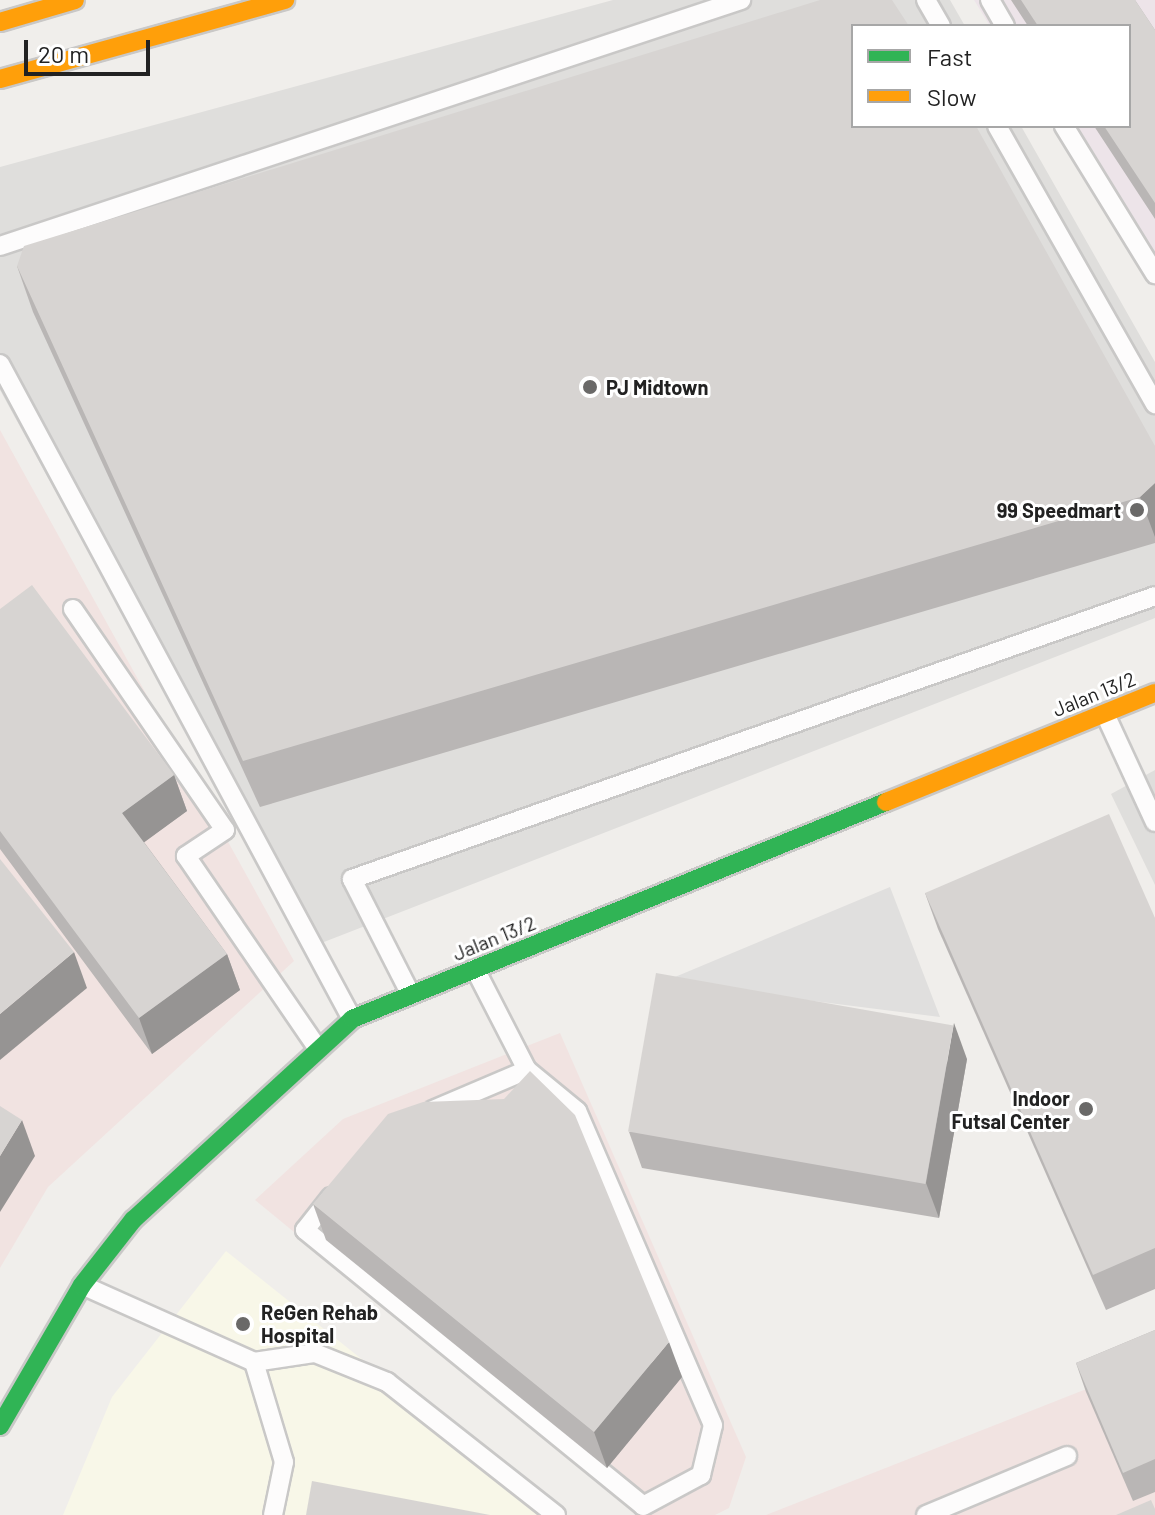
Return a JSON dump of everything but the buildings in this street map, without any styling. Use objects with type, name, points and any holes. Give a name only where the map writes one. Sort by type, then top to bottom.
[{"type":"street","points":[[0,22],[75,0]]},
{"type":"street","points":[[0,79],[285,0]]},
{"type":"street","name":"Jalan 13/2","points":[[0,1426],[82,1285],[202,1149],[352,1019],[1155,693]]},
{"type":"lane","points":[[0,246],[741,0]]},
{"type":"lane","points":[[926,0],[940,24]]},
{"type":"lane","points":[[990,0],[1004,24]]},
{"type":"lane","points":[[998,128],[1155,404]]},
{"type":"lane","points":[[1065,128],[1155,274]]},
{"type":"lane","points":[[0,364],[352,1019]]},
{"type":"lane","points":[[411,995],[352,879],[1155,596]]},
{"type":"lane","points":[[73,609],[225,830],[186,856],[318,1049]]},
{"type":"lane","points":[[1105,714],[1155,822]]},
{"type":"lane","points":[[344,1181],[305,1230],[643,1506],[701,1475],[713,1425],[577,1111],[527,1070],[475,969]]},
{"type":"lane","points":[[412,1119],[527,1070]]},
{"type":"lane","points":[[82,1285],[254,1362],[315,1353],[387,1382],[556,1515]]},
{"type":"lane","points":[[254,1362],[284,1462],[273,1515]]},
{"type":"lane","points":[[926,1515],[1067,1456]]},
{"type":"shaded area","name":"PJ Midtown","points":[[613,0],[950,0],[964,24],[851,24],[851,128],[1022,128],[1155,362],[1155,618],[306,949],[0,390],[0,167]]},
{"type":"shaded area","points":[[974,0],[1155,0],[1155,287],[1054,128],[1131,128],[1131,24],[989,24]]},
{"type":"shaded area","points":[[0,430],[294,961],[48,1187],[0,1268]]},
{"type":"shaded area","points":[[1155,770],[1155,885],[1111,794]]},
{"type":"shaded area","points":[[890,887],[940,1017],[663,982]]},
{"type":"shaded area","points":[[560,1033],[746,1457],[729,1508],[715,1515],[639,1515],[255,1200],[343,1119]]},
{"type":"shaded area","name":"ReGen Rehab Hospital","points":[[226,1251],[557,1515],[63,1515],[112,1397]]},
{"type":"shaded area","points":[[1155,1362],[1155,1515],[766,1515]]},
{"type":"traffic: fast","points":[[0,1426],[82,1285],[133,1220],[352,1019],[886,802]]},
{"type":"traffic: slow","points":[[0,22],[75,0]]},
{"type":"traffic: slow","points":[[0,79],[285,0]]},
{"type":"traffic: slow","points":[[886,802],[1155,693]]},
{"type":"place","name":"PJ Midtown","points":[[590,387]]},
{"type":"place","name":"99 Speedmart","points":[[1137,510]]},
{"type":"place","name":"Indoor Futsal Center","points":[[1086,1109]]},
{"type":"place","name":"ReGen Rehab Hospital","points":[[243,1324]]}]
